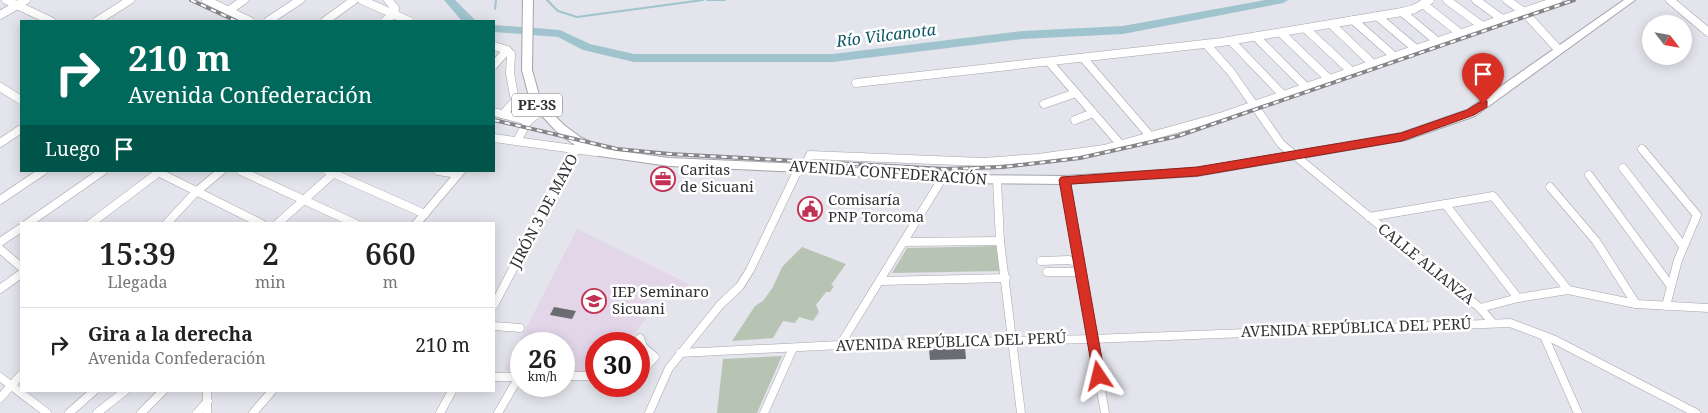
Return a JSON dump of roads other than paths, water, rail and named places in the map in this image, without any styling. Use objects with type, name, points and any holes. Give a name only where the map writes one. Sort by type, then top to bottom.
[{"type":"highway","name":"AVENIDA CONFEDERACIÓN","points":[[578,146],[603,153],[669,162],[804,168],[942,179],[1064,180],[1167,175],[1402,137],[1470,113],[1558,49],[1630,0]]},
{"type":"highway","name":"PE-3S","points":[[528,5],[527,55],[529,81],[536,104],[578,146]]},
{"type":"street","points":[[6,0],[49,20]]},
{"type":"street","points":[[0,15],[26,0]]},
{"type":"street","points":[[99,20],[130,0]]},
{"type":"street","points":[[206,0],[248,20]]},
{"type":"street","points":[[228,11],[244,0]]},
{"type":"street","points":[[270,20],[300,0]]},
{"type":"street","points":[[327,20],[354,0]]},
{"type":"street","points":[[362,0],[407,20]]},
{"type":"street","points":[[386,20],[394,14],[395,8],[388,0]]},
{"type":"street","points":[[856,83],[1050,63],[1231,41],[1402,12],[1430,0]]},
{"type":"street","points":[[1447,0],[1482,26]]},
{"type":"street","points":[[1476,0],[1502,19]]},
{"type":"street","points":[[1507,0],[1524,12],[1558,49]]},
{"type":"street","points":[[1537,0],[1544,5]]},
{"type":"street","points":[[649,413],[670,368],[680,353],[720,305],[740,286],[750,270],[796,174],[804,168],[810,155],[983,162],[1038,158],[1120,145],[1255,105],[1558,0]]},
{"type":"street","points":[[1670,0],[1708,32]]},
{"type":"street","points":[[1423,4],[1461,34]]},
{"type":"street","points":[[1402,12],[1438,42]]},
{"type":"street","points":[[1377,16],[1416,49]]},
{"type":"street","points":[[1353,20],[1395,57]]},
{"type":"street","points":[[1331,24],[1373,64]]},
{"type":"street","points":[[1306,29],[1352,72]]},
{"type":"street","points":[[1281,33],[1329,79]]},
{"type":"street","points":[[1256,37],[1306,87]]},
{"type":"street","points":[[1231,41],[1283,95]]},
{"type":"street","name":"CALLE ALIANZA","points":[[1206,44],[1231,72],[1280,144],[1480,308],[1492,322]]},
{"type":"street","points":[[495,46],[507,50],[511,54],[510,73],[515,101],[503,114]]},
{"type":"street","points":[[495,64],[507,50]]},
{"type":"street","points":[[1084,59],[1151,137]]},
{"type":"street","points":[[1050,63],[1120,145]]},
{"type":"street","points":[[0,87],[20,99]]},
{"type":"street","points":[[1044,104],[1076,92]]},
{"type":"street","points":[[517,141],[528,121],[541,111]]},
{"type":"street","points":[[495,112],[528,121]]},
{"type":"street","points":[[1075,120],[1093,113]]},
{"type":"street","points":[[0,143],[20,130]]},
{"type":"street","points":[[495,138],[578,146]]},
{"type":"street","name":"JIRÓN 3 DE MAYO","points":[[495,303],[578,146]]},
{"type":"street","points":[[1642,149],[1697,215],[1683,246],[1670,285],[1666,306]]},
{"type":"street","points":[[1623,168],[1683,246]]},
{"type":"street","points":[[0,200],[42,172]]},
{"type":"street","points":[[30,222],[102,172]]},
{"type":"street","points":[[93,222],[157,172],[258,222]]},
{"type":"street","points":[[168,222],[196,192],[220,172]]},
{"type":"street","points":[[243,172],[352,222]]},
{"type":"street","points":[[279,222],[332,172],[425,214]]},
{"type":"street","points":[[418,222],[460,173]]},
{"type":"street","points":[[1589,175],[1670,285]]},
{"type":"street","points":[[840,345],[942,179]]},
{"type":"street","points":[[997,180],[1000,241],[1014,340],[1021,413]]},
{"type":"street","points":[[1064,180],[1105,413]]},
{"type":"street","points":[[1550,187],[1596,241],[1636,304]]},
{"type":"street","points":[[1369,217],[1493,196],[1568,290]]},
{"type":"street","points":[[1445,204],[1518,298]]},
{"type":"street","points":[[0,242],[20,229]]},
{"type":"street","points":[[904,242],[1000,241]]},
{"type":"street","points":[[0,249],[20,266]]},
{"type":"street","points":[[1041,261],[1069,260],[1079,263]]},
{"type":"street","points":[[1046,272],[1081,272]]},
{"type":"street","points":[[0,289],[20,275]]},
{"type":"street","points":[[881,280],[1006,278]]},
{"type":"street","name":"AVENIDA REPÚBLICA DEL PERÚ","points":[[1480,308],[1518,298],[1568,290],[1636,304],[1708,308]]},
{"type":"street","points":[[1492,322],[1510,324],[1544,336],[1696,413]]},
{"type":"street","name":"AVENIDA REPÚBLICA DEL PERÚ","points":[[680,353],[840,345],[1092,339],[1492,322]]},
{"type":"street","points":[[495,326],[520,328]]},
{"type":"street","points":[[1544,336],[1578,413]]},
{"type":"street","points":[[764,413],[793,348]]},
{"type":"street","points":[[650,353],[655,357],[650,362]]},
{"type":"street","points":[[0,376],[10,386],[47,413]]},
{"type":"street","points":[[0,398],[20,376]]},
{"type":"street","points":[[495,377],[510,377]]},
{"type":"street","points":[[69,413],[93,392]]},
{"type":"street","points":[[97,413],[124,392]]},
{"type":"street","points":[[141,413],[162,392]]},
{"type":"street","points":[[207,392],[207,413]]},
{"type":"street","points":[[253,413],[271,392]]},
{"type":"street","points":[[440,413],[451,392]]},
{"type":"street","points":[[498,413],[510,393]]},
{"type":"street","points":[[197,413],[208,401]]},
{"type":"waterway","name":"Río Vilcanota","points":[[449,0],[469,20]]},
{"type":"waterway","points":[[495,9],[496,0]]},
{"type":"waterway","points":[[547,0],[558,11],[577,17],[703,0]]},
{"type":"waterway","points":[[707,0],[725,0]]},
{"type":"waterway","name":"Río Vilcanota","points":[[495,29],[560,34],[587,47],[634,58],[833,58],[1022,35],[1123,30],[1283,0]]},
{"type":"railway","points":[[191,0],[234,20]]},
{"type":"railway","points":[[495,120],[617,149],[670,154],[945,169],[1003,167],[1080,158],[1178,136],[1574,0]]},
{"type":"place","name":"Caritas de Sicuani","points":[[663,179]]},
{"type":"place","name":"Comisaría PNP Torcoma","points":[[810,209]]},
{"type":"place","name":"IEP Seminaro Sicuani","points":[[594,301]]}]
